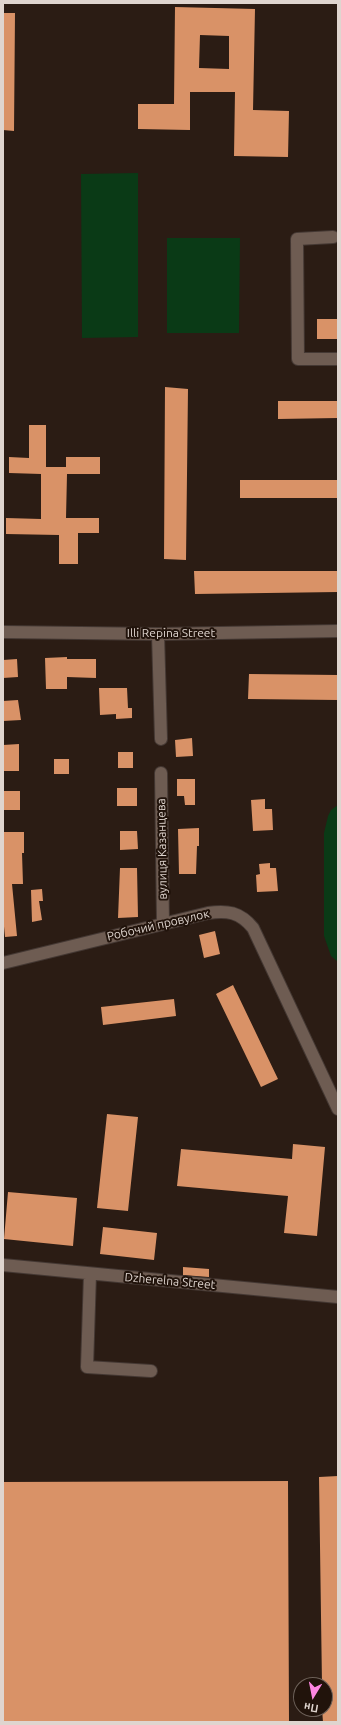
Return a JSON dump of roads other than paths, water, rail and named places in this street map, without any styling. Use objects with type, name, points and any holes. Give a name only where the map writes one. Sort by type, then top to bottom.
[{"type":"street","points":[[333,237],[297,239],[298,359],[338,359]]},
{"type":"street","name":"Illi Repina Street","points":[[3,632],[158,634],[338,631]]},
{"type":"street","points":[[158,634],[160,739]]},
{"type":"street","name":"вулиця Казанцева","points":[[161,773],[162,924]]},
{"type":"street","name":"Робочий провулок","points":[[3,963],[208,912],[224,911],[236,915],[248,921],[253,928],[338,1109]]},
{"type":"street","name":"Dzherelna Street","points":[[3,1265],[338,1297]]},
{"type":"street","points":[[90,1274],[87,1367],[151,1371]]}]
